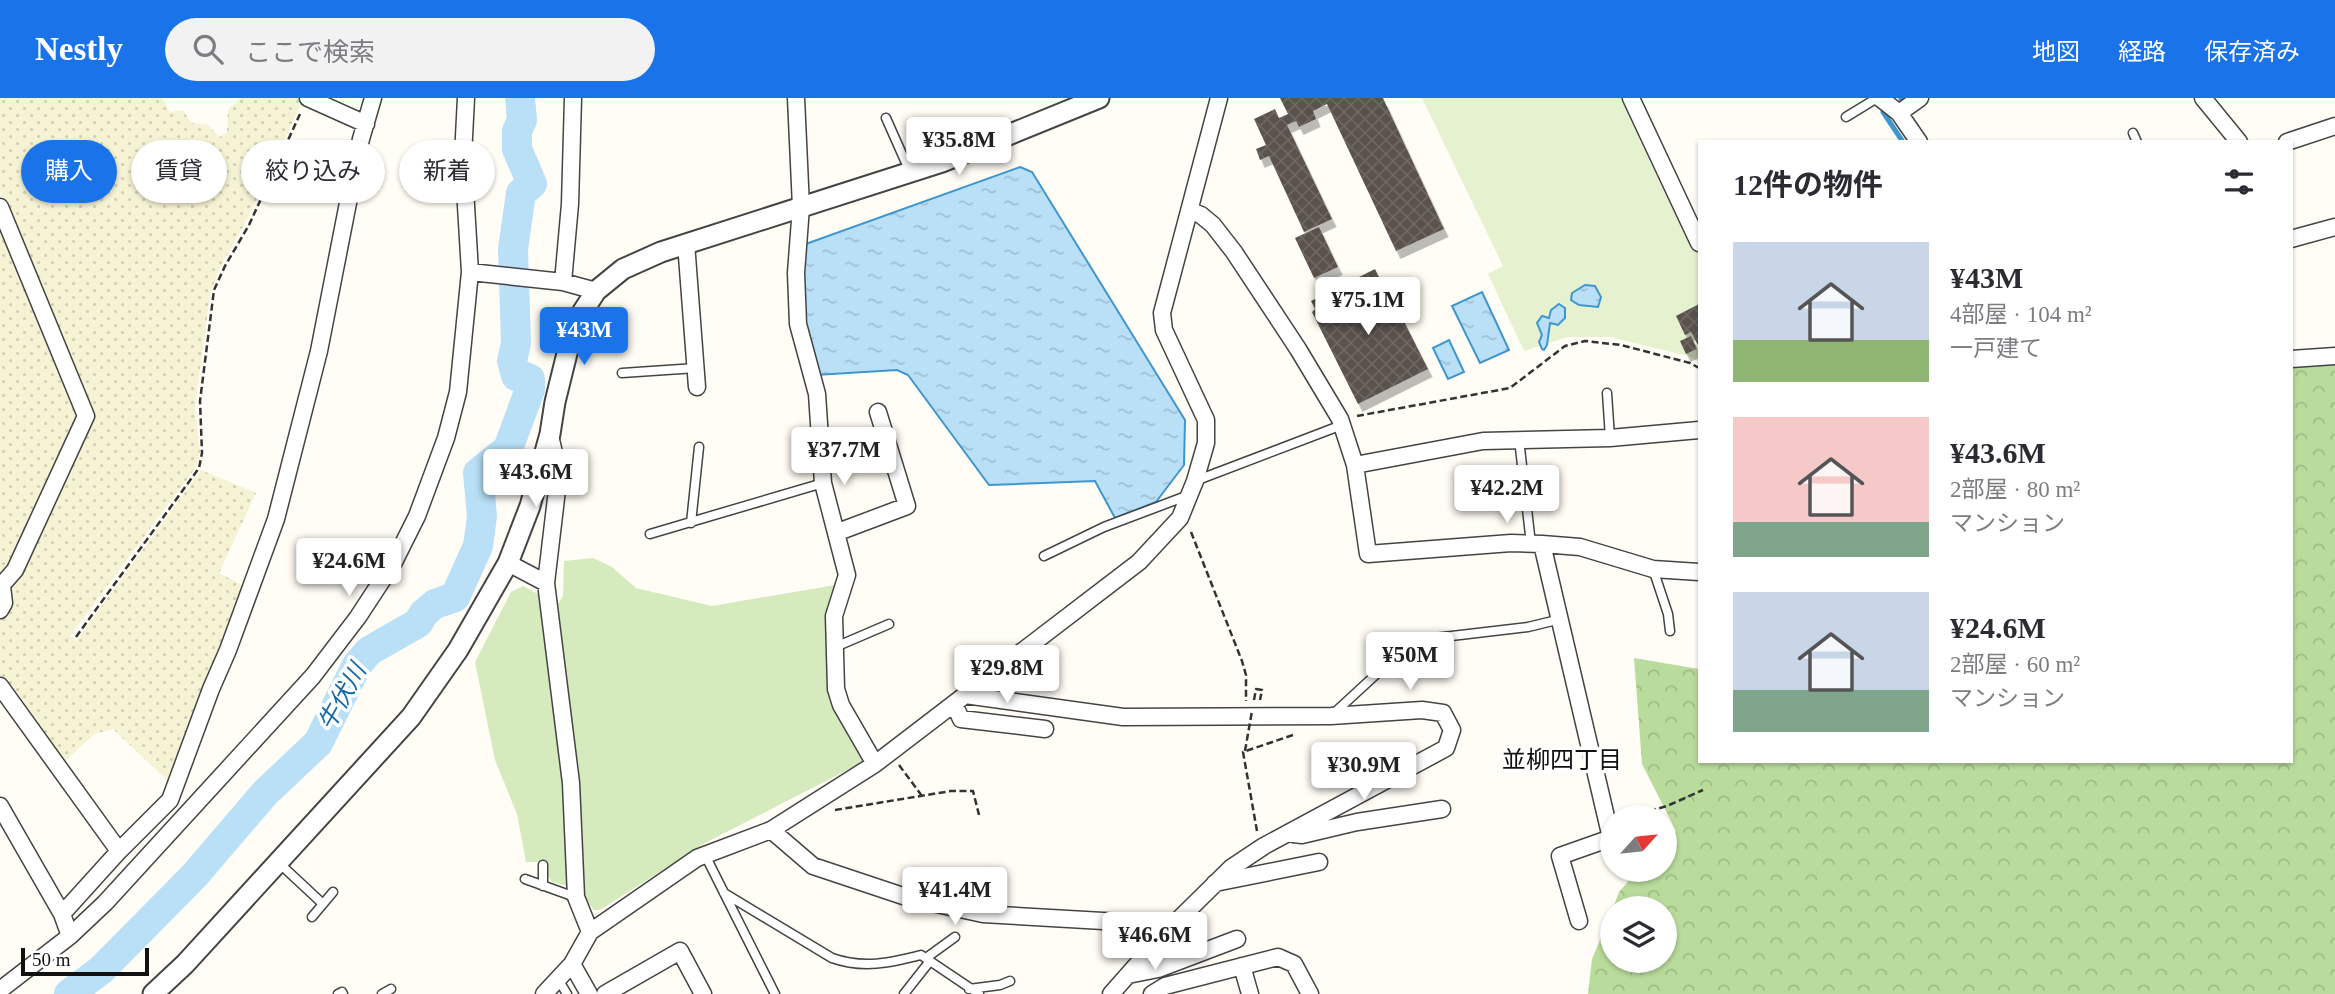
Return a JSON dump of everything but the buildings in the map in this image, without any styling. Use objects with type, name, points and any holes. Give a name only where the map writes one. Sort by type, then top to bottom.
[{"type":"street","points":[[62,914],[170,800],[276,519],[319,351],[346,208],[373,98]]},
{"type":"street","points":[[0,990],[70,936],[106,903],[313,676],[358,617],[394,562],[417,516],[446,438],[458,392],[474,272],[463,156],[466,98]]},
{"type":"street","points":[[558,282],[570,204],[573,98]]},
{"type":"street","points":[[796,98],[802,207],[796,273],[798,324],[817,394],[824,483],[847,575],[834,616],[836,689],[841,705],[875,764]]},
{"type":"street","points":[[153,994],[185,964],[411,717],[458,650],[508,563],[530,506],[550,434],[574,325],[596,291],[623,270],[686,243],[943,162],[1099,98]]},
{"type":"street","points":[[544,994],[572,964],[590,932],[697,858],[771,830],[875,764],[1139,562],[1180,519],[1206,443],[1206,420],[1164,330],[1162,313],[1219,98]]},
{"type":"street","points":[[1632,98],[1698,241]]},
{"type":"street","points":[[1878,98],[1899,113],[1918,140]]},
{"type":"street","points":[[1899,113],[1920,98]]},
{"type":"street","points":[[2203,98],[2237,140]]},
{"type":"street","points":[[305,104],[366,124]]},
{"type":"street","points":[[2293,140],[2335,126]]},
{"type":"street","points":[[0,206],[86,416],[15,570],[1,587],[4,603],[0,610]]},
{"type":"street","points":[[1191,211],[1213,225],[1234,252],[1298,349],[1341,422],[1355,466],[1368,554],[1511,543],[1537,544],[1580,547],[1653,569],[1698,572]]},
{"type":"street","points":[[2293,238],[2335,227]]},
{"type":"street","points":[[686,243],[697,387]]},
{"type":"street","points":[[474,272],[558,282],[596,291]]},
{"type":"street","points":[[2293,359],[2335,356]]},
{"type":"street","points":[[838,532],[907,506],[878,412]]},
{"type":"street","points":[[1355,466],[1483,441],[1610,438],[1698,430]]},
{"type":"street","points":[[550,434],[559,473],[546,583],[571,783],[576,897],[590,932]]},
{"type":"street","points":[[1537,544],[1561,620],[1611,838],[1560,856],[1579,921]]},
{"type":"street","points":[[508,563],[546,583]]},
{"type":"street","points":[[0,686],[119,851]]},
{"type":"street","points":[[959,699],[1123,717],[1331,716],[1422,710],[1443,713],[1452,730],[1446,748],[1287,834],[1231,868],[1173,925],[1111,994]]},
{"type":"street","points":[[959,699],[961,719],[1045,729]]},
{"type":"street","points":[[0,806],[62,914],[70,936]]},
{"type":"street","points":[[1287,834],[1302,835],[1357,822],[1443,809]]},
{"type":"street","points":[[771,830],[813,866],[909,898],[983,914],[1173,925]]},
{"type":"street","points":[[1215,883],[1319,862]]},
{"type":"street","points":[[1128,975],[1158,969],[1237,939]]},
{"type":"street","points":[[605,994],[680,951],[703,994]]},
{"type":"street","points":[[1162,991],[1278,957],[1294,964],[1310,994]]},
{"type":"street","points":[[572,964],[589,994]]},
{"type":"street","points":[[1241,966],[1250,994]]},
{"type":"lane","points":[[1846,117],[1878,98]]},
{"type":"lane","points":[[887,118],[910,172]]},
{"type":"lane","points":[[2133,133],[2136,140]]},
{"type":"lane","points":[[622,373],[696,368]]},
{"type":"lane","points":[[1607,393],[1610,438]]},
{"type":"lane","points":[[1044,556],[1341,422]]},
{"type":"lane","points":[[1519,439],[1537,544]]},
{"type":"lane","points":[[691,523],[699,447]]},
{"type":"lane","points":[[650,534],[824,483]]},
{"type":"lane","points":[[1653,569],[1668,614],[1670,631]]},
{"type":"lane","points":[[1331,716],[1408,645],[1426,639],[1528,627],[1561,620]]},
{"type":"lane","points":[[833,648],[890,624]]},
{"type":"lane","points":[[705,855],[775,994]]},
{"type":"lane","points":[[279,862],[323,904]]},
{"type":"lane","points":[[543,865],[543,886]]},
{"type":"lane","points":[[525,879],[576,897]]},
{"type":"lane","points":[[312,916],[333,892]]},
{"type":"lane","points":[[724,893],[786,932],[847,964],[883,965],[921,955],[979,994]]},
{"type":"lane","points":[[904,994],[928,960],[955,937]]},
{"type":"lane","points":[[558,979],[567,994]]},
{"type":"lane","points":[[969,989],[1010,981]]},
{"type":"lane","points":[[382,994],[391,989]]},
{"type":"path","points":[[76,637],[199,468],[202,453],[200,401],[214,290],[225,265],[249,225],[305,104]]},
{"type":"path","points":[[1341,422],[1510,388],[1565,345],[1585,341],[1621,345],[1698,367]]},
{"type":"path","points":[[1187,520],[1242,661],[1246,675],[1245,708]]},
{"type":"path","points":[[1259,708],[1262,690],[1256,689],[1243,752],[1259,841]]},
{"type":"path","points":[[1245,751],[1301,732]]},
{"type":"path","points":[[894,759],[922,796]]},
{"type":"path","points":[[1669,805],[1703,790]]},
{"type":"path","points":[[830,809],[839,810],[951,791],[973,791],[979,815]]},
{"type":"shaded area","points":[[0,98],[162,98],[170,112],[183,110],[191,123],[207,124],[220,137],[227,132],[228,109],[240,98],[303,100],[284,140],[241,140],[241,203],[255,203],[219,269],[210,295],[195,407],[200,451],[196,467],[70,636],[76,641],[201,470],[256,493],[219,573],[246,587],[171,784],[113,729],[94,734],[62,764],[0,675],[0,620],[12,600],[8,588],[16,581],[93,421],[93,413],[0,191]]},
{"type":"shaded area","points":[[0,221],[77,409],[72,429],[9,566],[0,578]]},
{"type":"green space","points":[[1422,98],[1625,98],[1698,254],[1698,361],[1688,356],[1610,337],[1568,337],[1524,351],[1488,274],[1503,266]]},
{"type":"green space","points":[[2335,361],[2335,994],[1588,994],[1592,959],[1600,940],[1600,973],[1677,973],[1677,896],[1618,896],[1628,882],[1677,882],[1677,805],[1663,805],[1642,764],[1634,658],[1698,669],[1698,763],[2293,763],[2293,363]]},
{"type":"green space","points":[[593,558],[612,567],[636,588],[712,606],[835,585],[826,646],[829,682],[865,761],[705,843],[600,910],[594,910],[586,900],[581,883],[579,767],[556,607],[563,596],[564,561]]},
{"type":"green space","points":[[523,586],[538,594],[565,792],[568,886],[552,882],[547,875],[546,862],[526,862],[517,814],[495,760],[475,662],[511,592]]},
{"type":"water","points":[[1020,167],[1032,172],[1185,420],[1184,465],[1156,502],[1115,518],[1095,481],[989,485],[908,375],[897,370],[816,375],[803,324],[803,245]]},
{"type":"water","points":[[1585,285],[1595,286],[1601,297],[1598,307],[1579,305],[1571,300],[1572,293]]},
{"type":"water","points":[[1482,292],[1509,350],[1480,363],[1452,306]]},
{"type":"water","points":[[1559,304],[1565,308],[1565,318],[1558,325],[1550,323],[1544,350],[1539,342],[1542,335],[1537,323],[1542,316],[1549,318],[1551,310]]},
{"type":"water","points":[[1449,340],[1464,372],[1448,379],[1433,348]]},
{"type":"waterway","name":"牛伏川","points":[[69,994],[101,970],[194,876],[265,793],[318,743],[357,665],[369,651],[418,623],[424,613],[435,604],[455,597],[478,546],[482,516],[478,473],[508,449],[530,389],[530,379],[516,376],[512,361],[516,343],[513,249],[521,193],[532,184],[517,149],[517,131],[522,120],[520,98]]},
{"type":"waterway","points":[[1883,112],[1902,140]]},
{"type":"district","name":"並柳四丁目","points":[[1562,760]]}]
